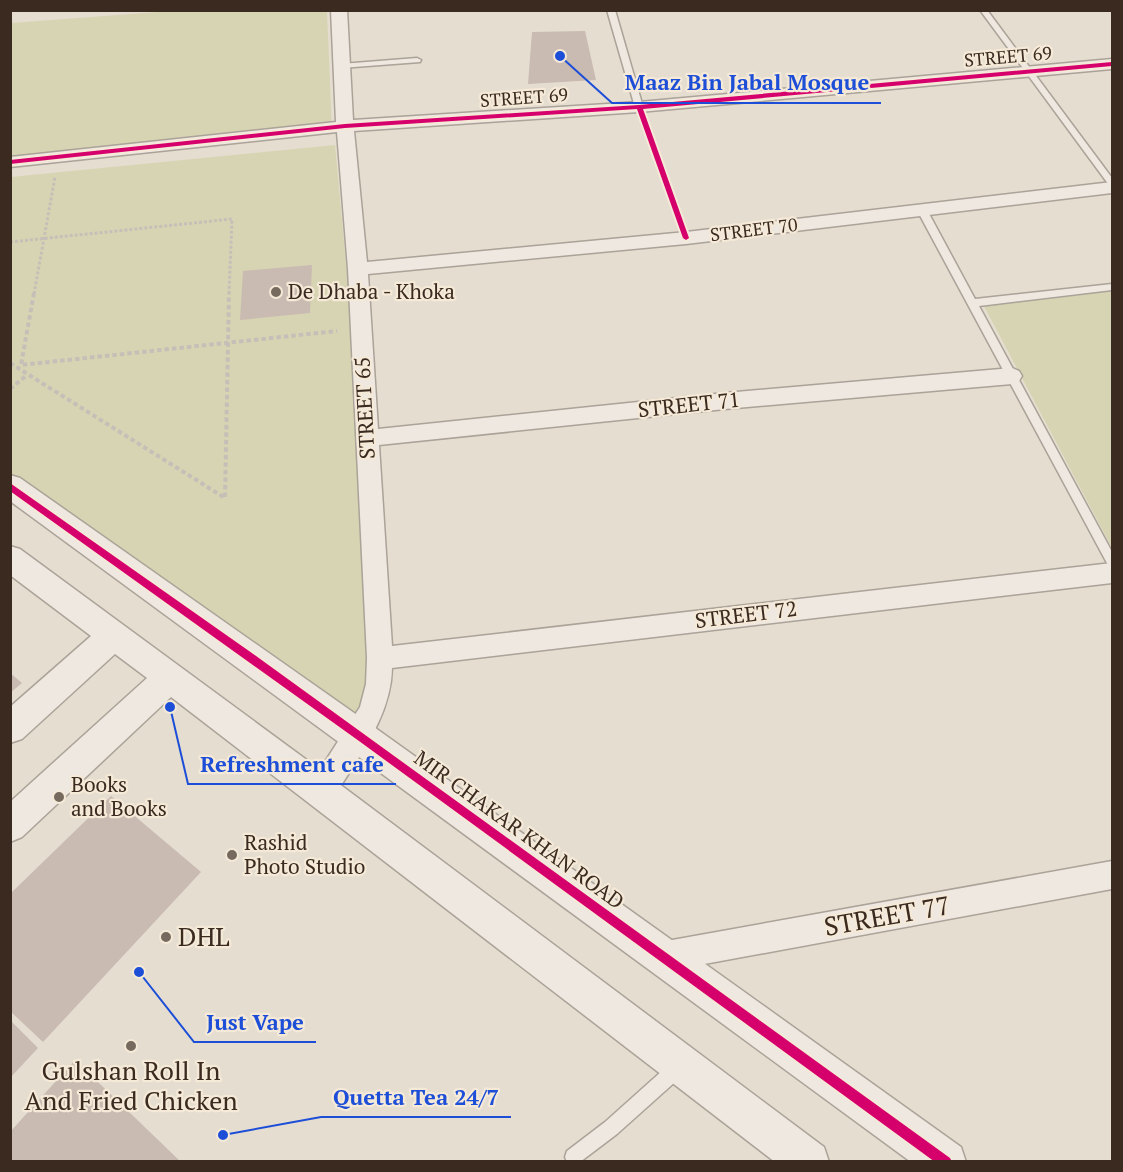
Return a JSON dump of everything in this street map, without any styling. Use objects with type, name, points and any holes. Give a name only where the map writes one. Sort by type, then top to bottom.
[{"type":"street","name":"STREET 65","points":[[322,791],[358,734],[377,697],[381,658],[366,438],[358,269],[345,126],[339,10]]},
{"type":"street","name":"STREET 69","points":[[10,162],[345,126],[639,107],[1113,64]]},
{"type":"street","name":"STREET 70","points":[[358,269],[686,238],[1113,187]]},
{"type":"street","name":"STREET 71","points":[[366,438],[724,401],[1012,376]]},
{"type":"street","name":"MIR CHAKAR KHAN ROAD","points":[[10,486],[358,734],[661,957],[946,1161]]},
{"type":"street","points":[[10,558],[322,791],[809,1161]]},
{"type":"street","name":"STREET 72","points":[[381,658],[1113,573]]},
{"type":"street","points":[[10,728],[113,636]]},
{"type":"street","points":[[10,825],[169,678]]},
{"type":"street","name":"STREET 77","points":[[661,957],[1113,875]]},
{"type":"lane","points":[[611,10],[639,107]]},
{"type":"lane","points":[[983,10],[1113,183]]},
{"type":"lane","points":[[342,66],[417,60]]},
{"type":"lane","points":[[922,210],[1113,562]]},
{"type":"lane","points":[[973,303],[1113,287]]},
{"type":"lane","points":[[573,1157],[628,1113],[682,1064]]},
{"type":"path","points":[[59,158],[21,364],[361,328]]},
{"type":"path","points":[[10,242],[232,219],[226,344],[225,498],[11,364]]},
{"type":"path","points":[[10,389],[27,375]]},
{"type":"shaded area","points":[[171,11],[327,11],[332,130],[11,163],[11,23]]},
{"type":"shaded area","points":[[335,145],[384,673],[354,723],[11,477],[11,177]]},
{"type":"shaded area","points":[[1112,291],[1112,548],[984,306]]},
{"type":"building","points":[[585,31],[596,80],[528,84],[532,32]]},
{"type":"building","name":"De Dhaba - Khoka","points":[[312,265],[310,313],[240,320],[243,271]]},
{"type":"building","points":[[10,673],[22,683],[10,693]]},
{"type":"building","points":[[111,796],[201,872],[43,1042],[10,1011],[10,894]]},
{"type":"building","points":[[10,1020],[38,1048],[10,1078]]},
{"type":"building","points":[[75,1060],[181,1162],[10,1162],[10,1132]]},
{"type":"cycle path","points":[[10,162],[345,126],[639,107],[1112,64]]},
{"type":"cycle path","points":[[639,107],[686,238]]},
{"type":"cycle path","points":[[10,486],[362,738],[946,1162]]},
{"type":"place","name":"Maaz Bin Jabal Mosque","points":[[560,56]]},
{"type":"place","name":"De Dhaba - Khoka","points":[[276,292]]},
{"type":"place","name":"Refreshment cafe","points":[[170,707]]},
{"type":"place","name":"Books and Books","points":[[59,797]]},
{"type":"place","name":"Rashid Photo Studio","points":[[232,855]]},
{"type":"place","name":"DHL","points":[[166,937]]},
{"type":"place","name":"Just Vape","points":[[139,972]]},
{"type":"place","name":"Gulshan Roll In And Fried Chicken","points":[[131,1046]]},
{"type":"place","name":"Quetta Tea 24/7","points":[[223,1135]]}]
